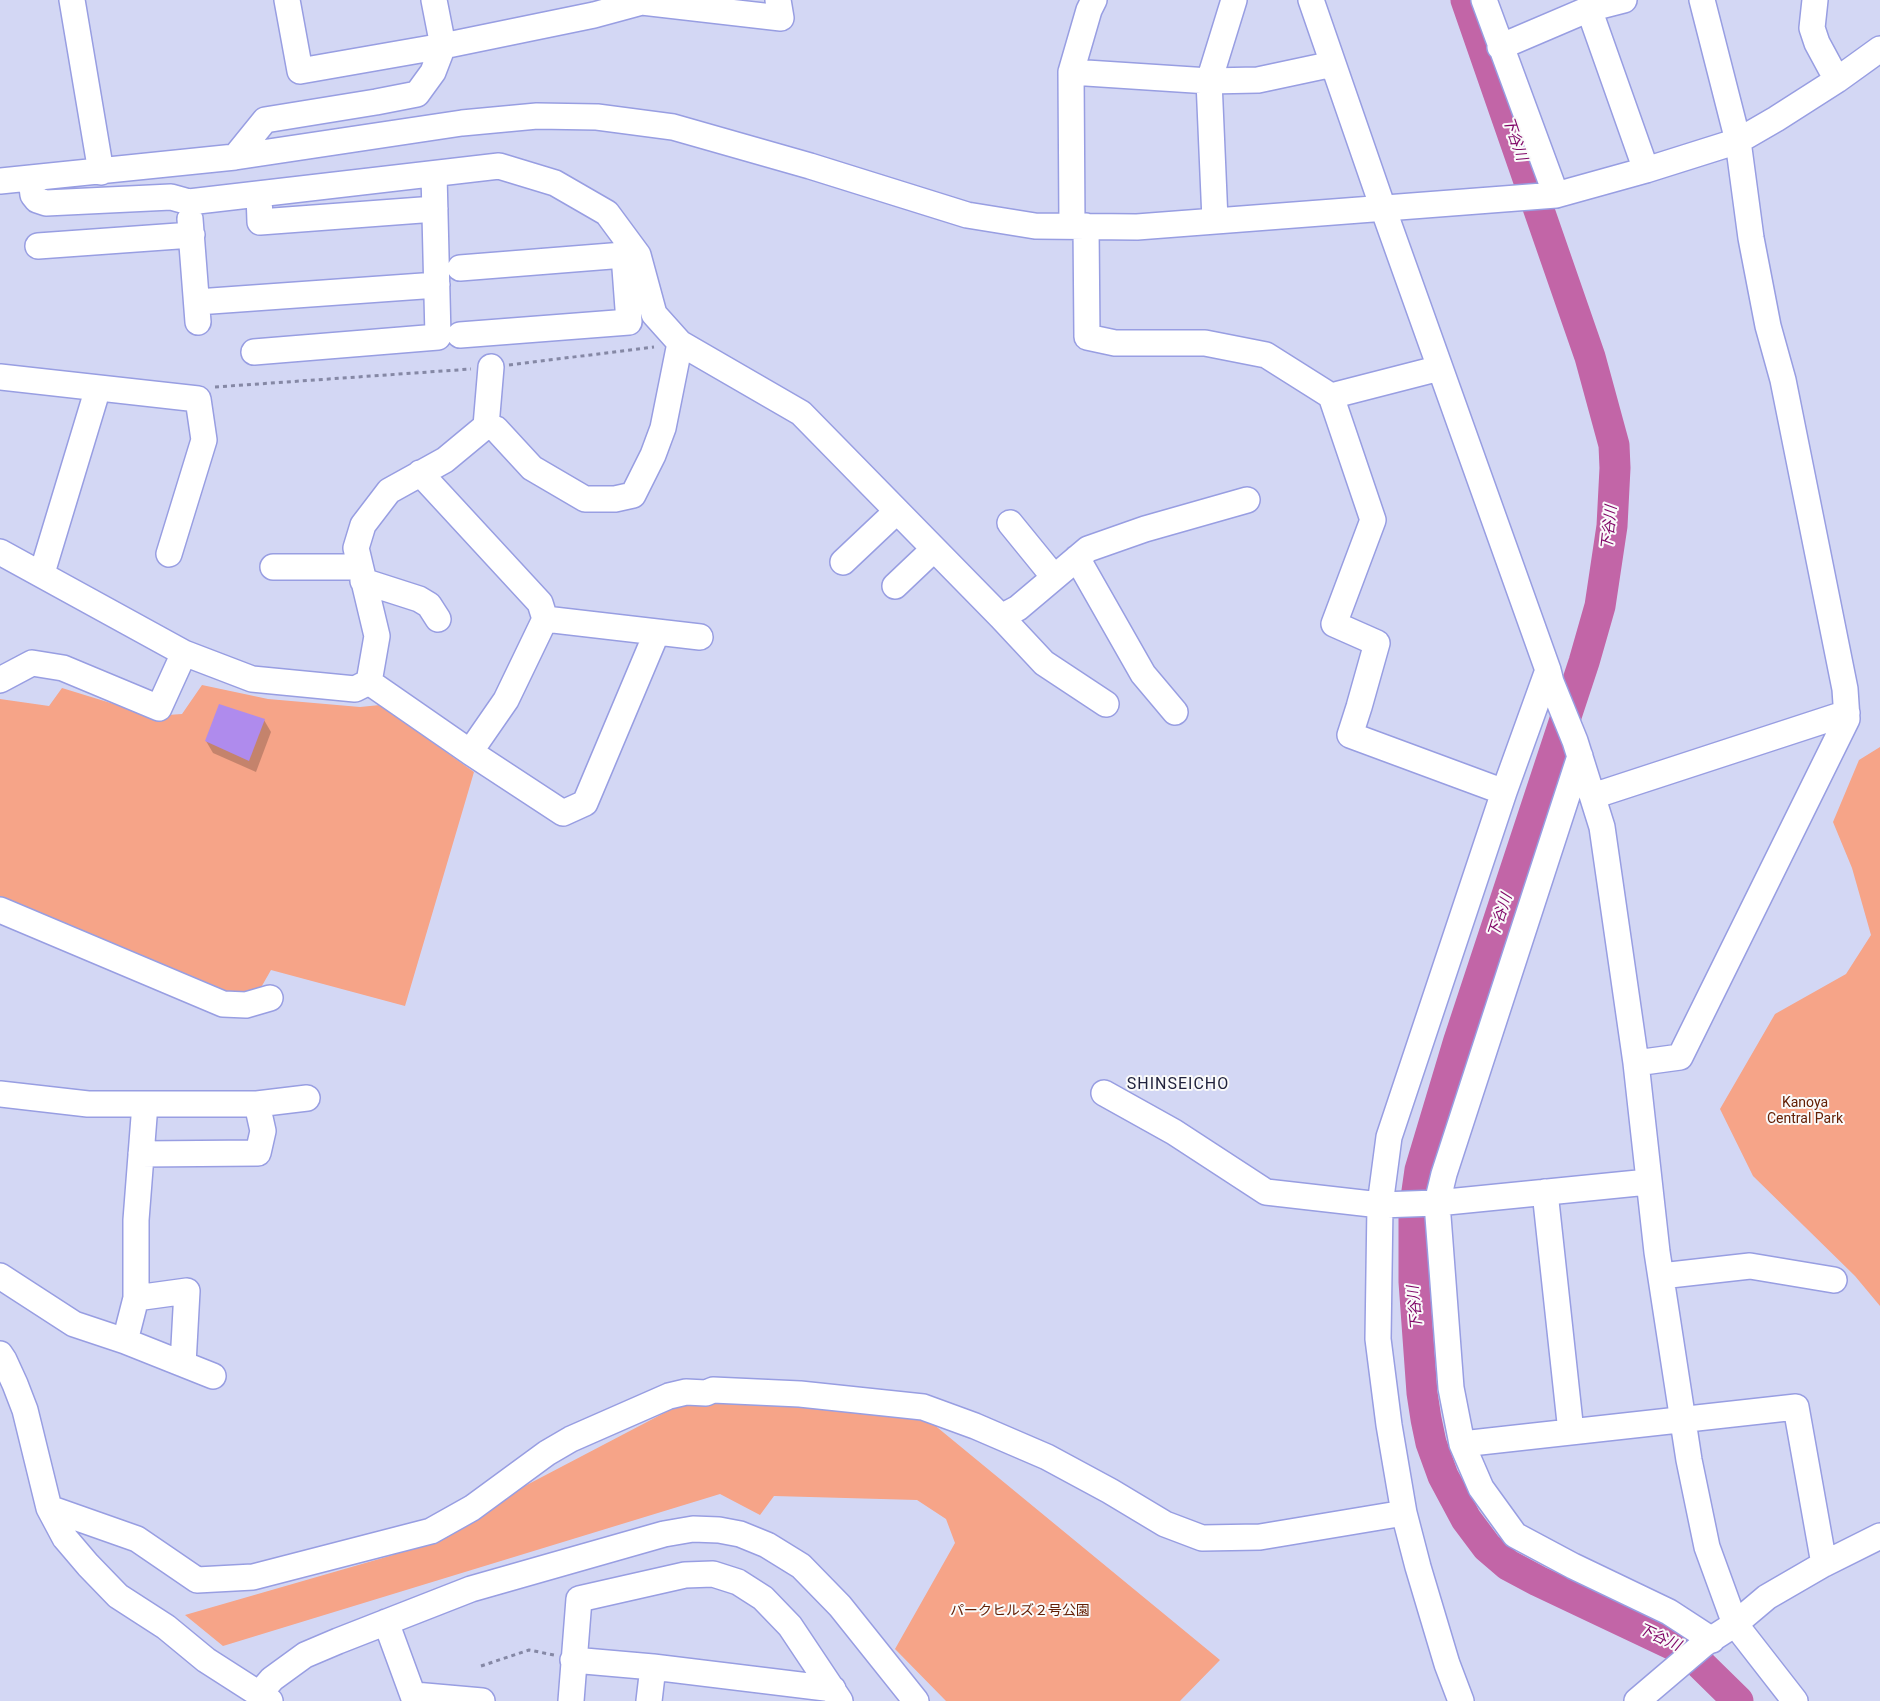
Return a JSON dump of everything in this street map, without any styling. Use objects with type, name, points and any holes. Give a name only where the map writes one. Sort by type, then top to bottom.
[{"type":"street","points":[[72,0],[101,172]]},
{"type":"street","points":[[287,0],[300,71],[442,46],[594,14],[617,4],[642,2],[781,18],[778,0]]},
{"type":"street","points":[[235,157],[265,120],[417,94],[433,72],[442,46],[434,0]]},
{"type":"street","points":[[1094,0],[1089,10],[1071,72],[1086,337],[1115,343],[1206,343],[1266,354],[1331,396],[1373,520],[1334,624],[1377,644],[1360,707],[1350,734],[1504,792]]},
{"type":"street","points":[[1215,220],[1209,81],[1234,0]]},
{"type":"street","points":[[1311,0],[1440,368],[1550,676],[1578,748],[1602,828],[1636,1063],[1648,1182],[1661,1276],[1689,1460],[1707,1547],[1735,1624],[1795,1701]]},
{"type":"street","points":[[1484,0],[1556,195]]},
{"type":"street","points":[[1500,47],[1589,9],[1624,0]]},
{"type":"street","points":[[1636,1063],[1680,1057],[1847,719],[1845,689],[1783,380],[1768,326],[1751,238],[1738,141],[1702,0]]},
{"type":"street","points":[[1815,0],[1812,28],[1837,80]]},
{"type":"street","points":[[1589,9],[1646,170]]},
{"type":"street","points":[[0,181],[235,157],[462,122],[536,116],[597,117],[673,127],[819,169],[967,215],[1036,226],[1136,226],[1556,195],[1646,170],[1738,141],[1837,80],[1880,49]]},
{"type":"street","points":[[1071,72],[1209,81],[1258,80],[1333,64]]},
{"type":"street","points":[[31,179],[33,195],[37,200],[46,204],[171,197],[189,202],[499,166],[555,183],[607,213],[628,252],[629,322],[460,334]]},
{"type":"street","points":[[254,352],[438,337],[434,174]]},
{"type":"street","points":[[259,194],[260,222],[435,209]]},
{"type":"street","points":[[189,202],[198,312],[437,285]]},
{"type":"street","points":[[38,246],[192,235]]},
{"type":"street","points":[[460,268],[628,252],[638,256],[654,314],[680,343],[800,413],[1044,663],[1106,704]]},
{"type":"street","points":[[486,426],[496,429],[532,468],[585,499],[615,499],[633,496],[653,455],[663,428],[680,343]]},
{"type":"street","points":[[369,682],[377,636],[356,548],[363,525],[389,491],[445,460],[486,426],[491,367]]},
{"type":"street","points":[[1331,396],[1440,368]]},
{"type":"street","points":[[0,377],[198,399],[204,440],[169,554]]},
{"type":"street","points":[[42,573],[98,388]]},
{"type":"street","points":[[420,473],[540,603],[546,619],[506,700],[470,752]]},
{"type":"street","points":[[1001,617],[1018,608],[1088,548],[1247,500]]},
{"type":"street","points":[[843,562],[897,511]]},
{"type":"street","points":[[1010,523],[1054,577]]},
{"type":"street","points":[[895,586],[934,549]]},
{"type":"street","points":[[0,552],[42,573],[184,653],[252,679],[355,689],[369,682]]},
{"type":"street","points":[[1077,558],[1143,674],[1175,712]]},
{"type":"street","points":[[273,567],[362,574],[419,599],[429,605],[438,619]]},
{"type":"street","points":[[546,619],[700,637]]},
{"type":"street","points":[[369,682],[563,813],[585,803],[657,632]]},
{"type":"street","points":[[0,680],[32,663],[63,668],[160,708],[184,653]]},
{"type":"street","points":[[1462,1701],[1447,1664],[1420,1576],[1404,1513],[1389,1425],[1378,1339],[1380,1205],[1389,1137],[1504,792],[1550,676]]},
{"type":"street","points":[[1592,796],[1847,713]]},
{"type":"street","points":[[1578,748],[1444,1174],[1437,1203],[1451,1388],[1462,1444],[1481,1488],[1515,1536],[1669,1612],[1708,1642]]},
{"type":"street","points":[[0,910],[222,1004],[246,1005],[270,998]]},
{"type":"street","points":[[1104,1093],[1174,1132],[1266,1192],[1380,1205],[1437,1203],[1648,1182]]},
{"type":"street","points":[[0,1094],[88,1104],[257,1104],[307,1098]]},
{"type":"street","points":[[125,1341],[136,1298],[136,1220],[145,1104]]},
{"type":"street","points":[[141,1154],[258,1153],[263,1131],[257,1104]]},
{"type":"street","points":[[1545,1192],[1571,1432]]},
{"type":"street","points":[[1661,1276],[1750,1266],[1834,1280]]},
{"type":"street","points":[[0,1276],[74,1324],[125,1341],[213,1376]]},
{"type":"street","points":[[136,1298],[187,1291],[184,1364]]},
{"type":"street","points":[[0,1354],[25,1410],[49,1508],[65,1538],[118,1596],[166,1627],[206,1660],[264,1697],[278,1674],[305,1655],[386,1622],[471,1589],[664,1534],[693,1528],[740,1534],[766,1545],[801,1566],[840,1606],[916,1701]]},
{"type":"street","points":[[49,1508],[138,1539],[197,1580],[253,1577],[431,1531],[472,1508],[547,1453],[571,1439],[669,1396],[686,1392],[706,1393],[713,1390],[800,1394],[923,1407],[975,1426],[1046,1457],[1110,1491],[1165,1524],[1202,1538],[1260,1537],[1404,1513]]},
{"type":"street","points":[[1462,1444],[1796,1407],[1824,1564]]},
{"type":"street","points":[[1637,1701],[1708,1642],[1735,1624],[1767,1597],[1824,1564],[1880,1536]]},
{"type":"street","points":[[571,1701],[579,1599],[685,1574],[713,1574],[738,1582],[763,1598],[790,1626],[837,1695]]},
{"type":"street","points":[[386,1622],[414,1698],[482,1701]]},
{"type":"street","points":[[573,1660],[653,1667],[837,1695]]},
{"type":"street","points":[[649,1701],[653,1667]]},
{"type":"path","points":[[198,399],[205,388],[491,367],[680,343]]},
{"type":"path","points":[[481,1666],[529,1650],[573,1660]]},
{"type":"green space","points":[[202,685],[268,699],[360,707],[380,705],[474,772],[405,1006],[271,970],[255,998],[228,1001],[0,896],[0,699],[49,706],[62,688],[153,716],[182,714]]},
{"type":"green space","name":"Kanoya Central Park","points":[[1880,747],[1880,1306],[1855,1276],[1753,1176],[1720,1109],[1775,1014],[1846,974],[1871,935],[1852,868],[1833,822],[1859,760]]},
{"type":"green space","name":"パークヒルズ２号公園","points":[[687,1401],[921,1414],[1220,1660],[1180,1701],[946,1701],[895,1649],[955,1543],[946,1519],[917,1500],[774,1496],[760,1515],[720,1494],[223,1646],[185,1615],[393,1555]]},
{"type":"building","points":[[219,704],[265,719],[249,761],[205,741]]},
{"type":"waterway","name":"下谷川","points":[[1466,0],[1590,357],[1614,445],[1615,468],[1612,526],[1600,606],[1584,662],[1459,1040],[1420,1170],[1414,1212],[1414,1282],[1422,1393],[1426,1419],[1431,1443],[1443,1476],[1466,1519],[1487,1547],[1508,1565],[1538,1581],[1688,1652],[1738,1701]]},
{"type":"district","name":"SHINSEICHO","points":[[1178,1085]]}]
